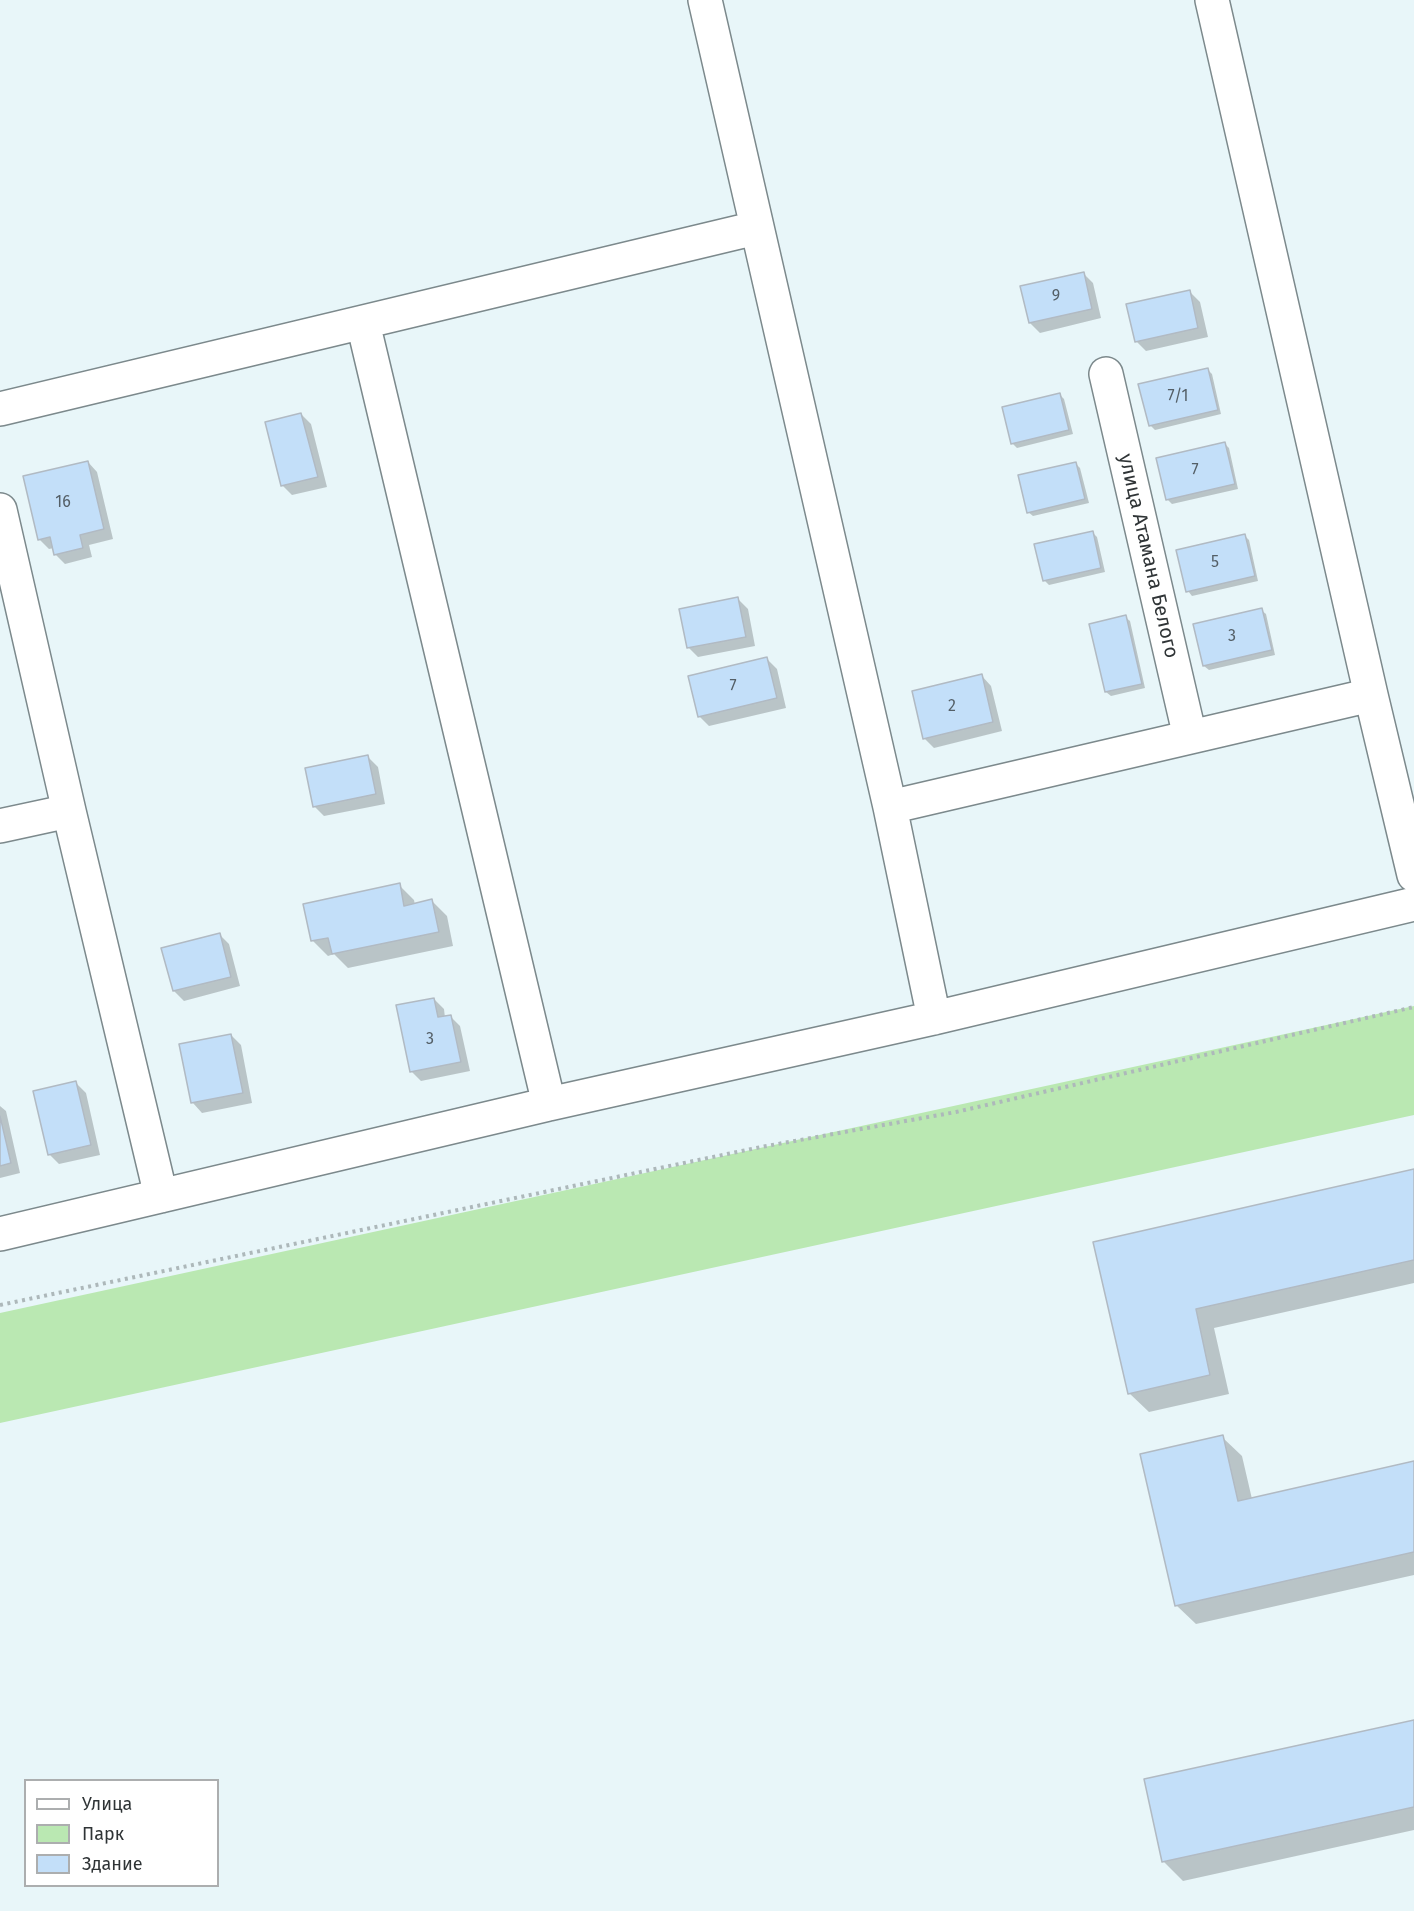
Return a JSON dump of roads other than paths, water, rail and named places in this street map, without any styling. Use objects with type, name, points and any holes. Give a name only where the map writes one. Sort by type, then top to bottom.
[{"type":"street","points":[[705,0],[890,807],[934,1018]]},
{"type":"street","points":[[1212,0],[1414,875]]},
{"type":"street","points":[[0,408],[756,228]]},
{"type":"street","points":[[363,323],[549,1104]]},
{"type":"street","name":"улица Атамана Белого","points":[[1106,374],[1190,737]]},
{"type":"street","points":[[0,510],[161,1196]]},
{"type":"street","points":[[890,807],[1371,696]]},
{"type":"street","points":[[0,826],[69,811]]},
{"type":"street","points":[[0,1234],[549,1104],[934,1018],[1414,904]]}]
